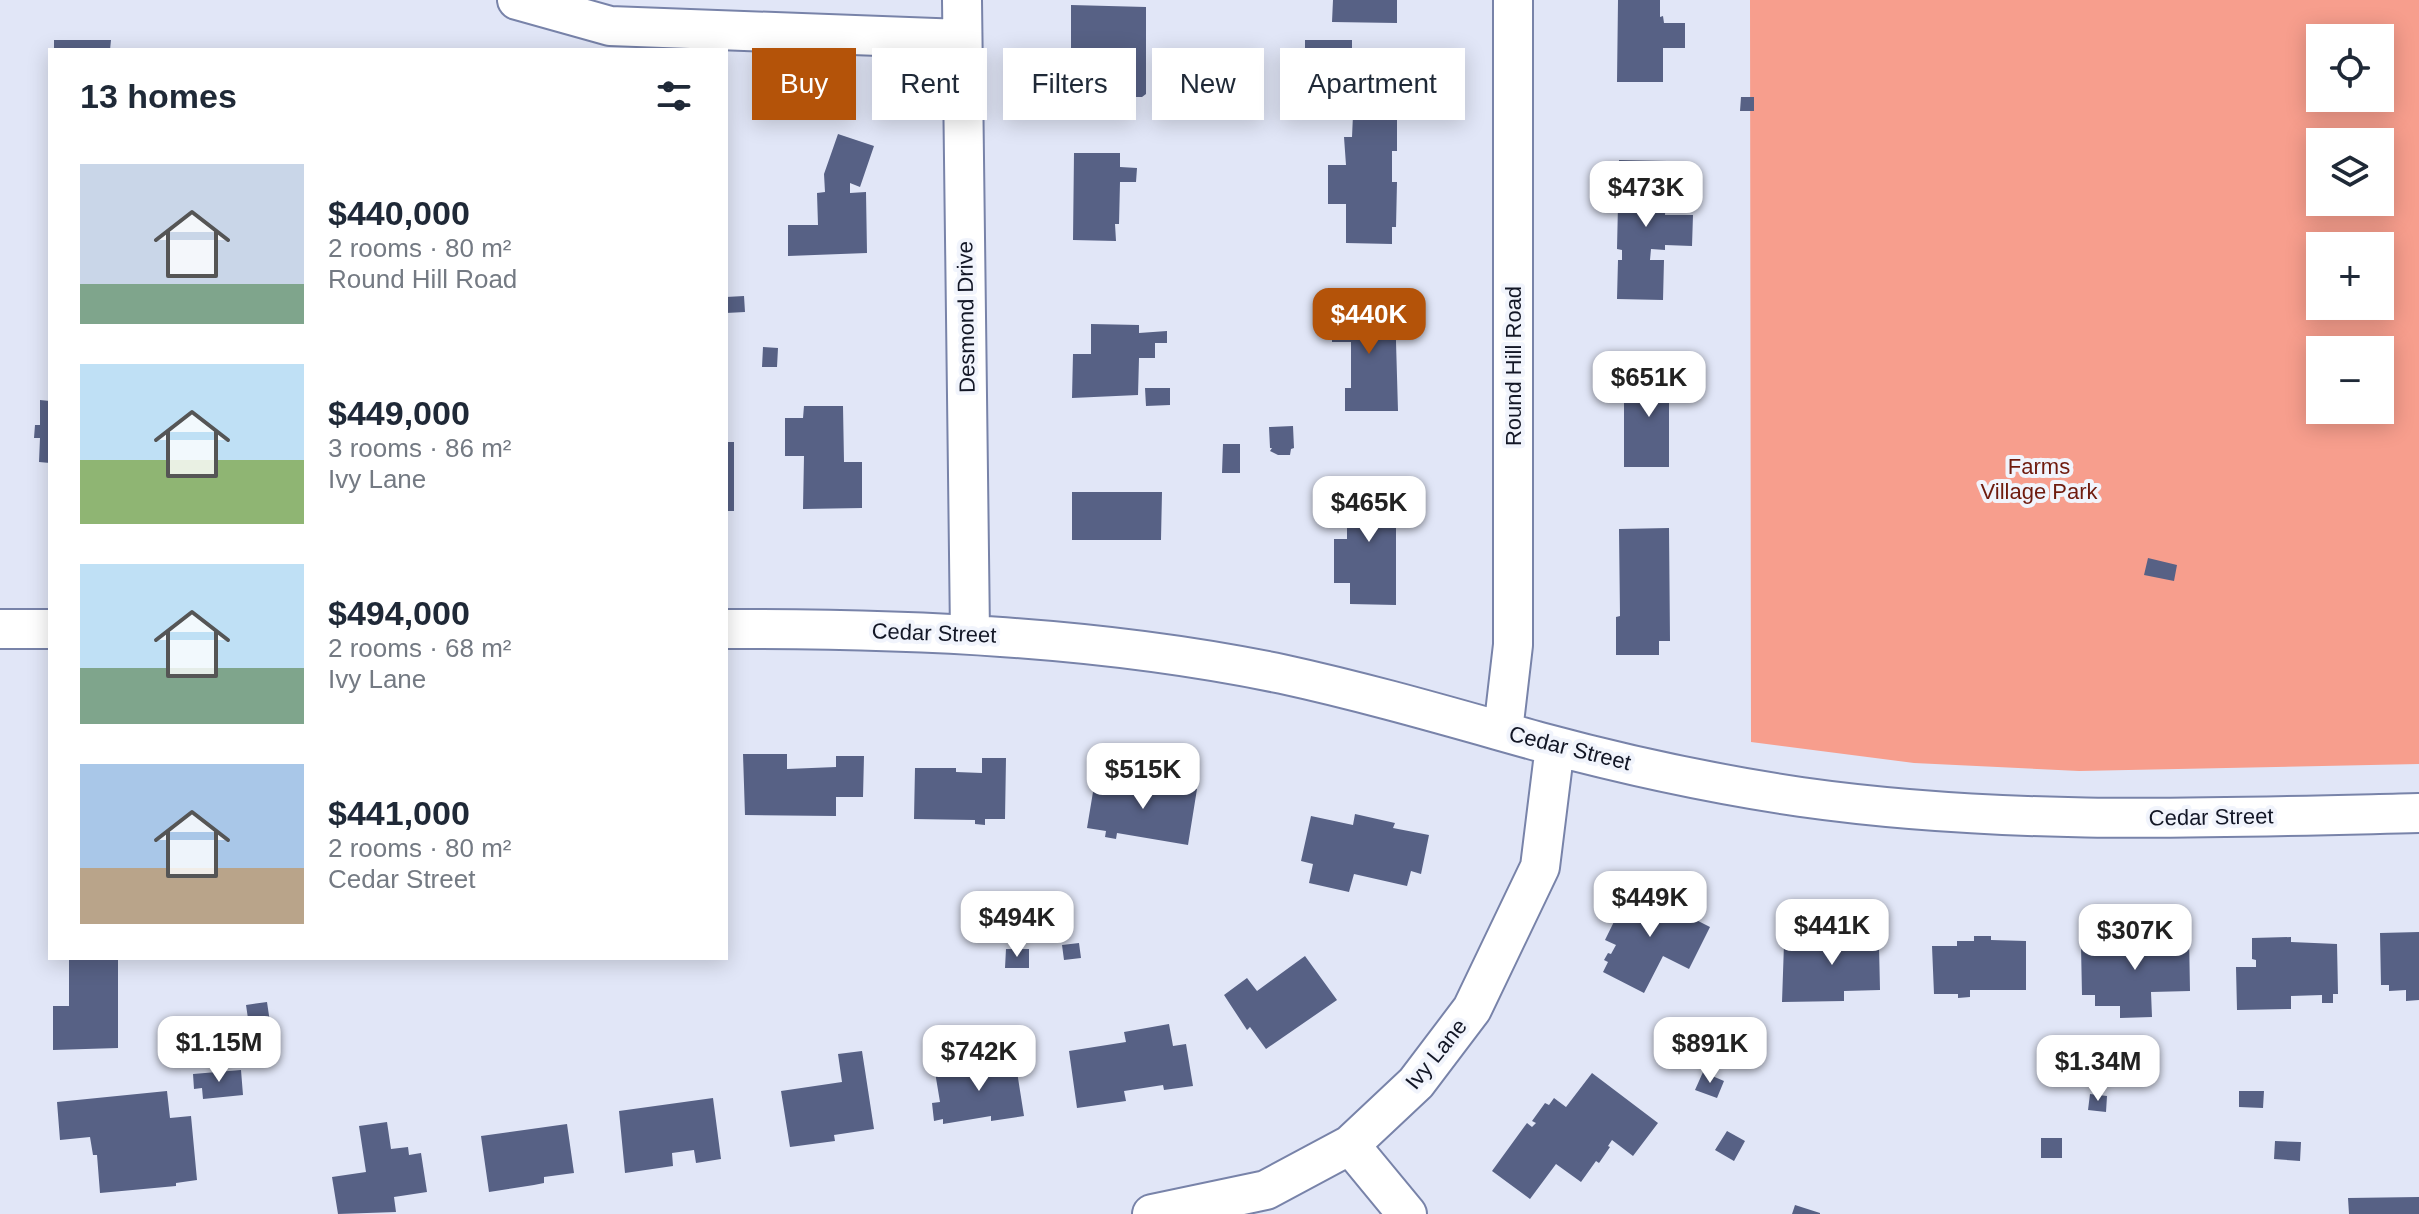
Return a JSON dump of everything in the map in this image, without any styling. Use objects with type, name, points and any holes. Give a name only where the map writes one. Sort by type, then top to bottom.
[{"type":"street","points":[[517,0],[610,26],[962,39]]},
{"type":"street","name":"Desmond Drive","points":[[962,0],[970,633]]},
{"type":"street","name":"Round Hill Road","points":[[1503,731],[1513,645],[1513,0]]},
{"type":"street","points":[[0,629],[48,629]]},
{"type":"street","name":"Cedar Street","points":[[728,629],[970,633],[1105,645],[1223,663],[1329,685],[1555,746],[1678,774],[1796,796],[1988,816],[2179,818],[2419,813]]},
{"type":"street","name":"Ivy Lane","points":[[1152,1214],[1266,1190],[1350,1145],[1416,1083],[1472,1009],[1540,867],[1555,746]]},
{"type":"street","points":[[1350,1145],[1407,1214]]},
{"type":"green space","name":"Farms Village Park","points":[[1750,0],[2419,0],[2419,764],[2079,771],[1914,763],[1751,742]]},
{"type":"building","points":[[1333,0],[1397,0],[1397,23],[1332,22]]},
{"type":"building","points":[[1618,0],[1660,0],[1660,17],[1663,16],[1664,23],[1685,23],[1685,48],[1663,48],[1663,82],[1617,82]]},
{"type":"building","points":[[1071,5],[1146,7],[1146,94],[1136,97],[1136,48],[1071,48]]},
{"type":"building","points":[[54,40],[111,40],[110,48],[54,48]]},
{"type":"building","points":[[1305,40],[1352,40],[1352,48],[1305,48]]},
{"type":"building","points":[[1741,97],[1754,97],[1754,111],[1740,111]]},
{"type":"building","points":[[1353,120],[1397,120],[1397,151],[1392,151],[1392,182],[1397,182],[1396,227],[1392,227],[1392,244],[1346,243],[1346,204],[1328,204],[1328,165],[1346,165],[1344,137],[1352,137]]},
{"type":"building","points":[[838,134],[874,146],[860,187],[850,183],[850,193],[866,192],[867,253],[788,256],[788,225],[818,225],[817,193],[825,192],[824,174]]},
{"type":"building","points":[[1074,153],[1120,153],[1120,167],[1137,168],[1136,182],[1120,182],[1116,241],[1073,240]]},
{"type":"building","points":[[1619,160],[1667,161],[1665,215],[1693,215],[1692,246],[1665,245],[1665,250],[1651,249],[1650,260],[1664,260],[1663,300],[1617,299],[1618,260],[1622,260],[1622,250],[1617,249]]},
{"type":"building","points":[[744,296],[745,312],[728,313],[728,297]]},
{"type":"building","points":[[1332,307],[1395,307],[1398,411],[1345,411],[1345,388],[1351,388],[1351,342],[1332,342]]},
{"type":"building","points":[[1091,324],[1139,325],[1139,333],[1167,331],[1167,343],[1155,343],[1155,358],[1139,358],[1138,395],[1072,398],[1073,354],[1091,354]]},
{"type":"building","points":[[763,347],[778,348],[777,367],[762,367]]},
{"type":"building","points":[[1624,376],[1670,376],[1671,386],[1687,386],[1687,403],[1669,403],[1669,467],[1624,467]]},
{"type":"building","points":[[1145,388],[1170,388],[1170,405],[1146,406]]},
{"type":"building","points":[[40,400],[48,401],[48,463],[39,462],[40,438],[34,438],[35,425],[40,425]]},
{"type":"building","points":[[804,406],[843,406],[844,462],[862,462],[862,508],[803,509],[804,456],[785,456],[785,418],[803,418]]},
{"type":"building","points":[[1293,426],[1294,448],[1290,455],[1270,451],[1269,427]]},
{"type":"building","points":[[728,442],[734,442],[734,511],[728,511]]},
{"type":"building","points":[[1223,444],[1240,444],[1240,473],[1222,473]]},
{"type":"building","points":[[1347,481],[1396,481],[1396,605],[1350,604],[1350,583],[1334,583],[1334,539],[1347,539]]},
{"type":"building","points":[[1072,492],[1162,492],[1161,540],[1072,540]]},
{"type":"building","points":[[1669,528],[1670,641],[1659,641],[1659,655],[1616,655],[1616,617],[1620,616],[1619,529]]},
{"type":"building","points":[[2148,558],[2177,565],[2174,581],[2144,575]]},
{"type":"building","points":[[743,754],[787,754],[787,769],[836,767],[836,756],[864,756],[863,797],[836,797],[836,816],[745,815]]},
{"type":"building","points":[[982,758],[1006,758],[1005,819],[985,819],[985,825],[975,824],[975,820],[914,819],[915,768],[956,768],[956,772],[982,773]]},
{"type":"building","points":[[1095,780],[1124,784],[1123,787],[1129,789],[1130,785],[1149,788],[1148,792],[1153,793],[1155,782],[1197,789],[1188,845],[1117,833],[1116,839],[1105,837],[1106,831],[1087,828]]},
{"type":"building","points":[[1355,814],[1395,823],[1393,828],[1429,835],[1421,874],[1411,871],[1407,886],[1354,874],[1349,892],[1309,883],[1313,864],[1301,861],[1311,816],[1353,825]]},
{"type":"building","points":[[1631,887],[1710,927],[1689,969],[1663,956],[1644,993],[1603,972],[1608,962],[1604,960],[1616,945],[1605,940]]},
{"type":"building","points":[[1882,931],[1883,946],[1879,946],[1880,990],[1844,991],[1844,1001],[1782,1002],[1784,944],[1834,943],[1834,932]]},
{"type":"building","points":[[2419,932],[2419,1000],[2406,1001],[2406,990],[2389,991],[2389,985],[2381,985],[2380,933]]},
{"type":"building","points":[[2189,935],[2190,991],[2151,992],[2152,1017],[2120,1018],[2120,1006],[2095,1006],[2095,995],[2082,995],[2081,946],[2103,945],[2103,941]]},
{"type":"building","points":[[1974,936],[2026,941],[2026,990],[1970,990],[1970,997],[1958,998],[1958,994],[1934,994],[1932,946],[1957,946],[1957,941],[1974,941]]},
{"type":"building","points":[[2291,937],[2291,942],[2337,944],[2338,994],[2333,994],[2333,1003],[2322,1003],[2322,995],[2291,996],[2291,1009],[2237,1010],[2236,967],[2256,967],[2256,960],[2252,959],[2252,938]]},
{"type":"building","points":[[1079,943],[1081,958],[1064,960],[1062,945]]},
{"type":"building","points":[[1006,949],[1029,949],[1029,968],[1005,968]]},
{"type":"building","points":[[1305,956],[1337,1000],[1266,1049],[1250,1027],[1247,1030],[1224,995],[1247,978],[1257,991]]},
{"type":"building","points":[[69,960],[118,960],[118,1048],[53,1050],[53,1006],[69,1006]]},
{"type":"building","points":[[267,1002],[271,1029],[250,1032],[246,1005]]},
{"type":"building","points":[[1169,1024],[1173,1046],[1186,1044],[1193,1086],[1164,1090],[1163,1085],[1124,1091],[1126,1101],[1077,1108],[1069,1051],[1126,1042],[1124,1032]]},
{"type":"building","points":[[862,1051],[874,1129],[834,1135],[835,1141],[790,1147],[781,1091],[842,1082],[838,1054]]},
{"type":"building","points":[[1015,1059],[1024,1116],[991,1121],[991,1116],[943,1124],[943,1119],[934,1121],[932,1103],[940,1102],[935,1072]]},
{"type":"building","points":[[241,1070],[243,1095],[203,1099],[202,1088],[194,1089],[193,1074]]},
{"type":"building","points":[[1703,1072],[1724,1081],[1717,1098],[1695,1090]]},
{"type":"building","points":[[1592,1073],[1658,1123],[1633,1156],[1612,1140],[1599,1163],[1596,1161],[1581,1182],[1556,1164],[1530,1199],[1492,1171],[1527,1123],[1532,1127],[1536,1123],[1532,1121],[1545,1103],[1549,1105],[1554,1098],[1566,1107]]},
{"type":"building","points":[[167,1091],[170,1118],[191,1116],[197,1180],[176,1183],[176,1186],[100,1193],[97,1155],[93,1155],[90,1137],[60,1140],[57,1102]]},
{"type":"building","points":[[2239,1091],[2264,1091],[2263,1108],[2239,1107]]},
{"type":"building","points":[[2090,1094],[2107,1096],[2106,1112],[2088,1110]]},
{"type":"building","points":[[713,1098],[721,1159],[696,1163],[694,1150],[672,1153],[673,1166],[625,1173],[619,1111]]},
{"type":"building","points":[[387,1122],[391,1149],[408,1147],[409,1155],[421,1153],[427,1192],[394,1197],[396,1212],[338,1214],[332,1177],[366,1172],[359,1126]]},
{"type":"building","points":[[567,1124],[574,1173],[544,1177],[544,1183],[489,1192],[481,1136]]},
{"type":"building","points":[[1727,1131],[1745,1141],[1734,1161],[1715,1150]]},
{"type":"building","points":[[2041,1138],[2062,1138],[2062,1158],[2041,1158]]},
{"type":"building","points":[[2275,1141],[2301,1142],[2300,1161],[2274,1159]]},
{"type":"building","points":[[2419,1197],[2419,1214],[2349,1214],[2348,1198]]},
{"type":"building","points":[[1795,1205],[1820,1213],[1820,1214],[1792,1214]]}]
